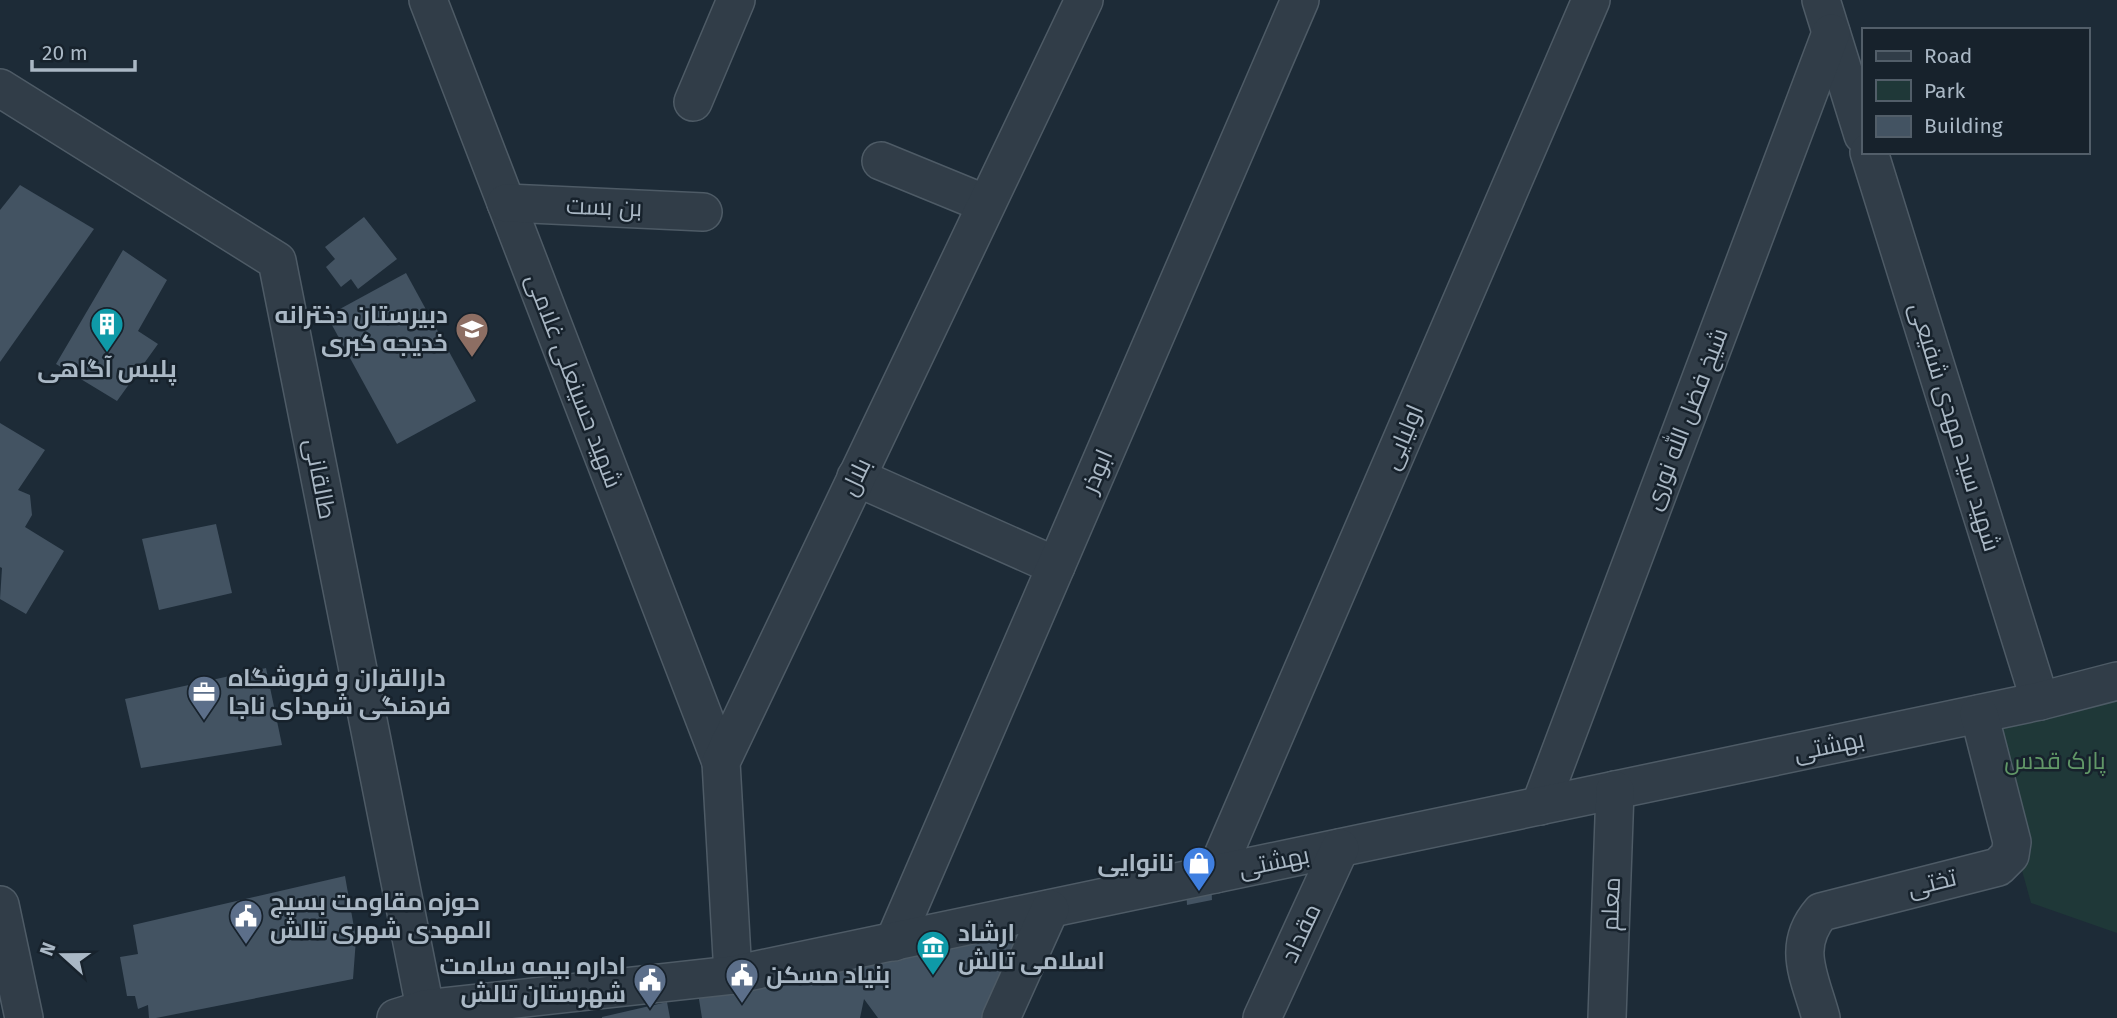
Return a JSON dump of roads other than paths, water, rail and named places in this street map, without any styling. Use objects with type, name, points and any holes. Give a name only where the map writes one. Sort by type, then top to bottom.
[{"type":"street","name":"شهید حسینعلی غلامی","points":[[428,0],[721,762]]},
{"type":"street","points":[[693,103],[736,0]]},
{"type":"street","name":"بلال","points":[[733,975],[721,762],[1084,0]]},
{"type":"street","name":"ابوذر","points":[[894,942],[1300,0]]},
{"type":"street","name":"اولیایی","points":[[1215,874],[1591,0]]},
{"type":"street","points":[[1826,16],[1862,132]]},
{"type":"street","name":"شیخ فضل الله نوری","points":[[1541,806],[1826,16]]},
{"type":"street","name":"طالقانی","points":[[0,88],[277,261],[416,1015]]},
{"type":"street","name":"شهید سید مهدی شفیعی","points":[[1870,154],[2040,701]]},
{"type":"street","points":[[881,161],[986,204]]},
{"type":"street","name":"بن بست","points":[[506,203],[703,212]]},
{"type":"street","points":[[856,477],[1056,566]]},
{"type":"street","name":"بهشتی","points":[[416,1015],[733,975],[1979,714],[2117,681]]},
{"type":"street","name":"تختی","points":[[1821,1018],[1802,948],[1807,927],[1821,912],[1998,867],[2010,855],[2012,842],[1979,714]]},
{"type":"street","name":"معلم","points":[[1607,1018],[1615,790]]},
{"type":"street","name":"مقداد","points":[[1262,1018],[1340,848]]},
{"type":"street","points":[[0,905],[24,1018]]},
{"type":"street","points":[[1002,1018],[1050,909]]},
{"type":"place","name":"پلیس آگاهی","points":[[107,354]]},
{"type":"place","name":"دبیرستان دخترانه خدیجه کبری","points":[[472,359]]},
{"type":"place","name":"دارالقران و فروشگاه فرهنگی شهدای ناجا","points":[[204,722]]},
{"type":"place","name":"نانوایی","points":[[1199,893]]},
{"type":"place","name":"حوزه مقاومت بسیج المهدی شهری تالش","points":[[246,946]]},
{"type":"place","name":"ارشاد اسلامی تالش","points":[[933,977]]},
{"type":"place","name":"بنیاد مسکن","points":[[742,1005]]},
{"type":"place","name":"اداره بیمه سلامت شهرستان تالش","points":[[650,1010]]},
{"type":"park label","name":"پارک قدس","points":[[2055,761]]}]
